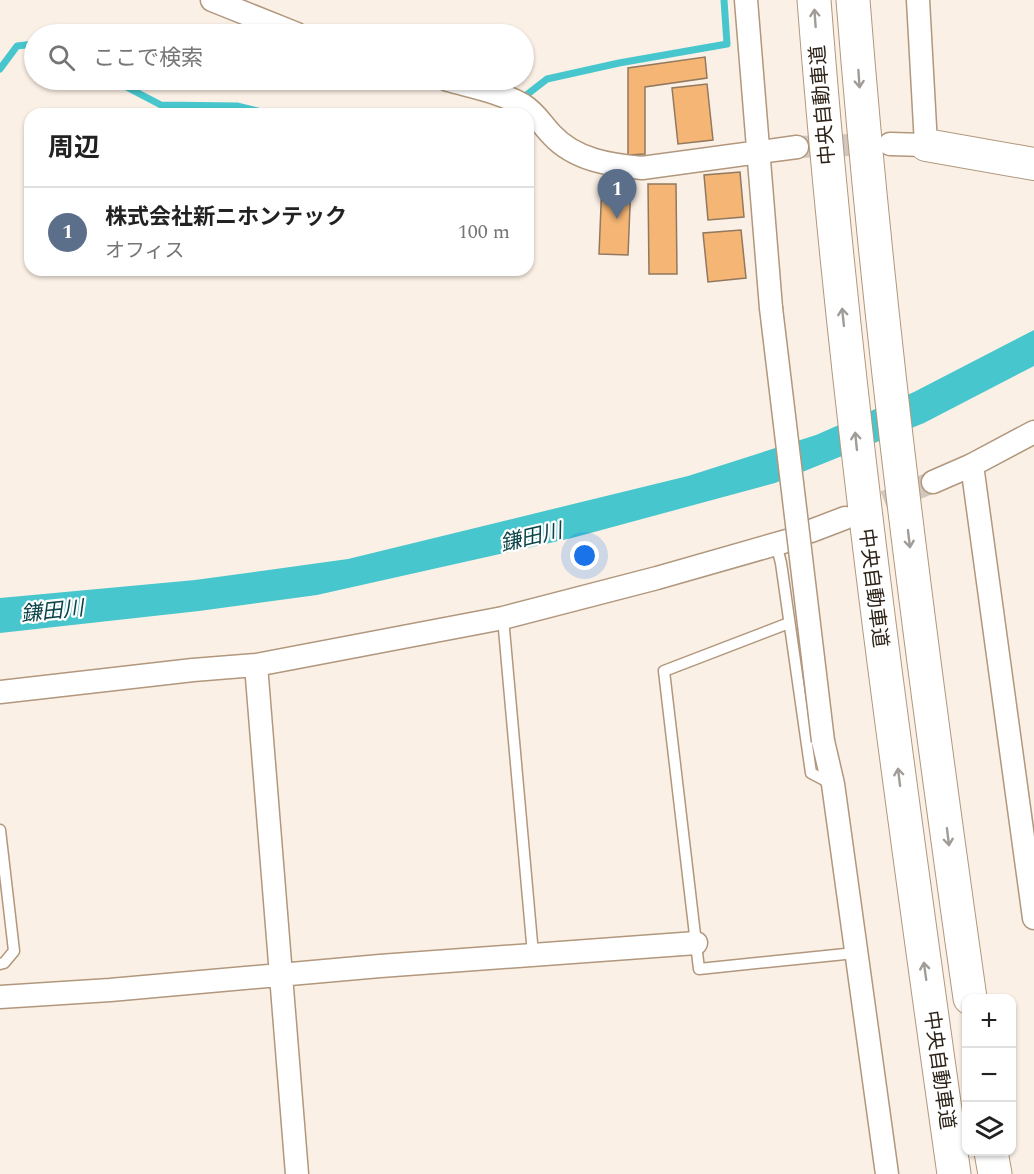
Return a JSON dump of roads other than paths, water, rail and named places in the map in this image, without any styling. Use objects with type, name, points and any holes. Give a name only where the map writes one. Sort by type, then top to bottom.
[{"type":"highway","name":"中央自動車道","points":[[814,0],[827,170],[850,375],[854,509],[911,866],[954,1174]]},
{"type":"highway","name":"中央自動車道","points":[[853,0],[865,162],[886,364],[969,994]]},
{"type":"highway","points":[[992,1156],[995,1174]]},
{"type":"street","points":[[212,0],[272,24]]},
{"type":"street","points":[[746,0],[771,308],[824,741],[833,784],[887,1174]]},
{"type":"street","points":[[918,0],[926,145]]},
{"type":"street","points":[[479,90],[516,102],[526,108]]},
{"type":"street","points":[[534,113],[552,136],[569,151],[596,161],[622,166],[642,168],[797,147]]},
{"type":"street","points":[[890,144],[926,145],[1034,164]]},
{"type":"street","points":[[933,482],[972,465],[1034,432]]},
{"type":"street","points":[[972,465],[1034,918]]},
{"type":"street","points":[[811,531],[854,509]]},
{"type":"street","points":[[0,692],[256,665],[503,618],[783,542]]},
{"type":"street","points":[[256,665],[297,1174]]},
{"type":"street","points":[[0,997],[696,943]]},
{"type":"lane","points":[[783,542],[781,563],[811,773],[833,784]]},
{"type":"lane","points":[[503,618],[533,954]]},
{"type":"lane","points":[[789,623],[664,672],[699,969],[855,953]]},
{"type":"lane","points":[[0,830],[14,951],[4,963],[0,964]]},
{"type":"water","name":"鎌田川","points":[[1034,330],[1034,366],[924,423],[775,483],[572,538],[317,595],[199,611],[0,633],[0,598],[195,580],[348,559],[688,476],[816,435],[914,392]]},
{"type":"waterway","points":[[534,89],[547,79],[619,63],[727,44],[724,0]]},
{"type":"waterway","points":[[0,69],[17,46],[24,45]]},
{"type":"waterway","points":[[132,90],[161,105],[245,108]]},
{"type":"waterway","points":[[520,100],[533,90]]},
{"type":"waterway","points":[[505,108],[510,105]]},
{"type":"tunnel","points":[[797,147],[879,144]]},
{"type":"tunnel","points":[[854,514],[933,482]]},
{"type":"place","name":"株式会社新ニホンテック","points":[[617,219]]}]
